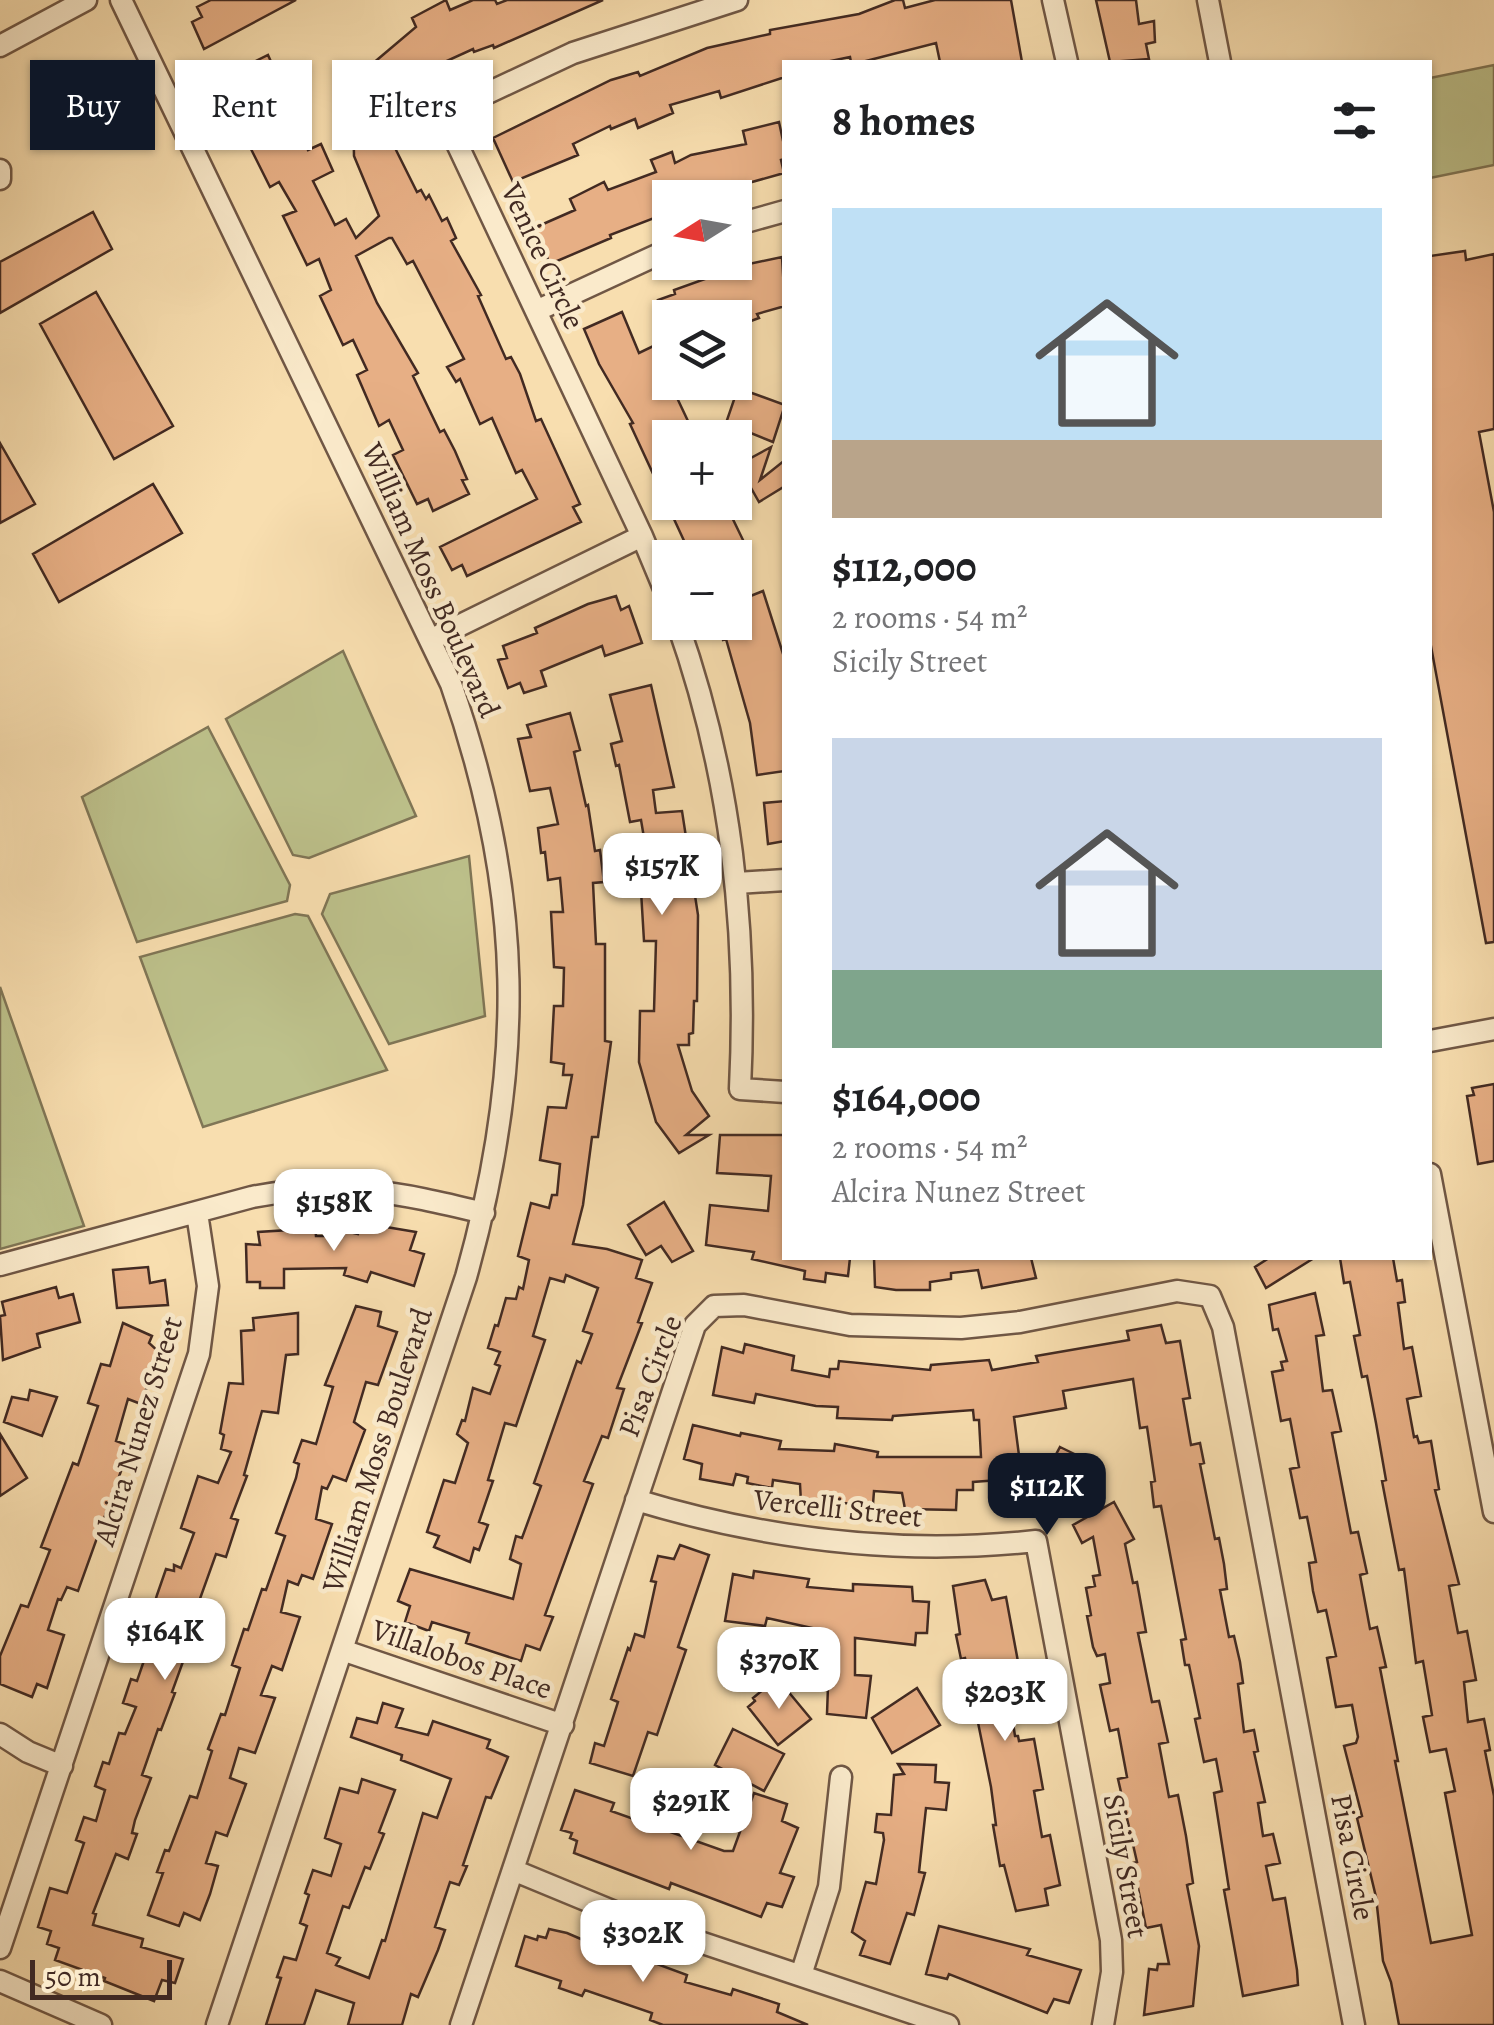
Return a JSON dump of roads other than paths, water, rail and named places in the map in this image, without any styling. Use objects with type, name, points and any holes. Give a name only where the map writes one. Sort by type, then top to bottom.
[{"type":"street","points":[[0,46],[86,0]]},
{"type":"street","name":"William Moss Boulevard","points":[[121,0],[452,684],[480,773],[498,852],[510,978],[506,1077],[498,1146],[484,1213],[217,2025]]},
{"type":"street","name":"Venice Circle","points":[[652,560],[443,114],[574,53],[738,0]]},
{"type":"street","points":[[1054,0],[1067,60]]},
{"type":"street","points":[[1208,0],[1220,60]]},
{"type":"street","points":[[0,170],[0,179]]},
{"type":"street","points":[[752,220],[782,212]]},
{"type":"street","points":[[536,312],[652,257]]},
{"type":"street","points":[[432,639],[642,536]]},
{"type":"street","points":[[683,640],[710,727],[737,883],[743,1001],[740,1088],[782,1092]]},
{"type":"street","points":[[737,883],[782,880]]},
{"type":"street","points":[[1432,1041],[1494,1030]]},
{"type":"street","points":[[1432,1185],[1494,1512]]},
{"type":"street","points":[[0,1266],[266,1194],[328,1187],[404,1193],[484,1213]]},
{"type":"street","name":"Alcira Nunez Street","points":[[0,1948],[199,1354],[208,1286],[197,1212]]},
{"type":"street","name":"Pisa Circle","points":[[461,2025],[695,1325],[714,1306],[744,1305],[850,1325],[962,1328],[1020,1322],[1177,1292],[1210,1296],[1222,1327],[1354,2025]]},
{"type":"street","name":"Vercelli Street","points":[[636,1500],[753,1531],[817,1542],[948,1548],[1036,1540]]},
{"type":"street","name":"Sicily Street","points":[[1036,1540],[1111,1940],[1112,1972],[1102,2025]]},
{"type":"street","name":"Villalobos Place","points":[[342,1650],[563,1725]]},
{"type":"street","points":[[0,1734],[28,1752],[62,1766]]},
{"type":"street","points":[[801,1975],[832,1873],[841,1777]]},
{"type":"street","points":[[513,1870],[634,1920],[948,2025]]},
{"type":"street","points":[[0,1981],[101,2025]]}]
